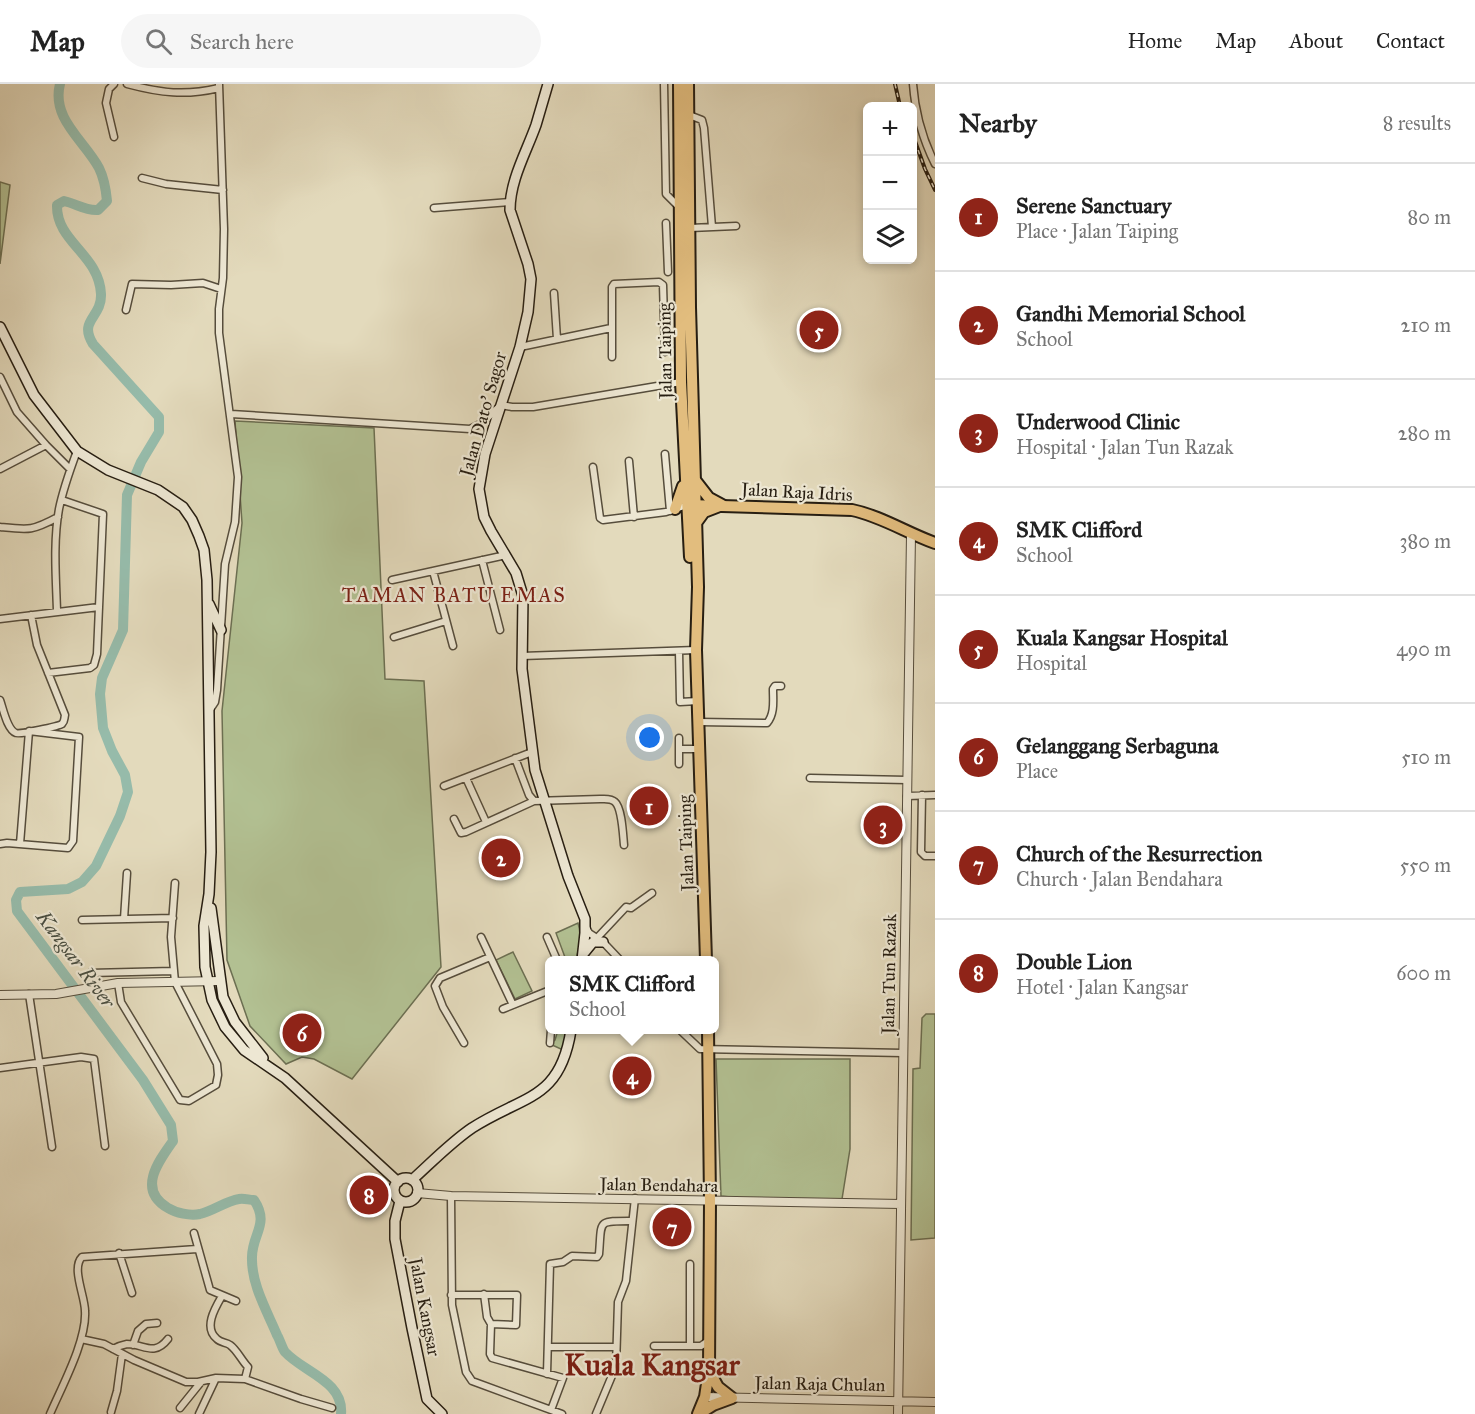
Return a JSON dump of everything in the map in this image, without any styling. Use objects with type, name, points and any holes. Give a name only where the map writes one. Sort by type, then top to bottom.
[{"type":"main road","name":"Jalan Dato' Sagor","points":[[548,84],[536,125],[515,180],[510,202],[510,210],[526,256],[531,279],[528,312],[520,347],[485,454],[479,489],[484,517],[516,573],[523,596],[522,656],[532,752],[535,770],[568,876],[591,934],[583,956]]},
{"type":"main road","name":"Jalan Taiping","points":[[680,84],[681,382],[691,478]]},
{"type":"main road","name":"Jalan Taiping","points":[[688,84],[691,588],[696,617]]},
{"type":"main road","points":[[680,334],[685,328],[690,307]]},
{"type":"main road","points":[[0,327],[34,395],[77,451],[108,470],[158,490],[183,507],[196,528],[204,550],[207,599],[210,852],[209,894],[204,926],[205,967],[213,1000],[225,1027],[244,1050],[285,1078],[398,1182]]},
{"type":"main road","points":[[673,510],[691,478],[709,498],[722,505]]},
{"type":"main road","name":"Jalan Taiping","points":[[692,505],[696,523],[698,587],[696,650],[706,956]]},
{"type":"main road","name":"Jalan Raja Idris","points":[[692,505],[852,510],[866,513],[934,542]]},
{"type":"main road","points":[[696,523],[704,512],[722,505]]},
{"type":"main road","points":[[207,599],[221,630]]},
{"type":"main road","points":[[209,894],[219,981],[223,997],[236,1022],[270,1067]]},
{"type":"main road","points":[[583,956],[593,942],[591,934]]},
{"type":"main road","points":[[412,1180],[457,1138],[491,1116],[532,1097],[549,1083],[562,1068],[570,1034]]},
{"type":"main road","points":[[699,1414],[705,1397],[709,1370],[706,1347],[711,1201],[708,1034]]},
{"type":"main road","points":[[405,1179],[412,1180],[417,1186],[417,1194],[410,1201],[400,1201],[394,1192],[398,1182],[405,1179]]},
{"type":"main road","name":"Jalan Kangsar","points":[[400,1201],[395,1221],[395,1239],[412,1328],[427,1399],[442,1414]]},
{"type":"main road","points":[[709,1370],[718,1387],[732,1398]]},
{"type":"main road","points":[[699,1414],[713,1404],[732,1398]]},
{"type":"street","points":[[114,84],[109,88],[106,103],[114,137]]},
{"type":"street","points":[[127,84],[157,92],[183,93],[219,86],[224,229],[219,333],[231,414],[238,477],[238,503],[236,522],[225,564],[217,696],[209,712]]},
{"type":"street","points":[[664,84],[666,194],[681,209]]},
{"type":"street","points":[[913,84],[919,120],[935,164]]},
{"type":"street","points":[[688,115],[702,120],[704,128],[712,227]]},
{"type":"street","points":[[142,178],[165,184],[223,190]]},
{"type":"street","points":[[435,208],[510,202]]},
{"type":"street","points":[[666,223],[668,272]]},
{"type":"street","points":[[690,228],[736,226]]},
{"type":"street","points":[[667,259],[681,258]]},
{"type":"street","points":[[126,310],[132,284],[171,285],[196,282],[221,289]]},
{"type":"street","points":[[612,357],[612,286],[614,284],[659,282],[663,285],[665,352]]},
{"type":"street","points":[[554,293],[557,339]]},
{"type":"street","points":[[520,347],[611,328]]},
{"type":"street","points":[[665,334],[680,334]]},
{"type":"street","points":[[0,377],[17,412],[70,469]]},
{"type":"street","points":[[231,414],[470,429],[476,428],[501,405],[533,407],[681,382]]},
{"type":"street","points":[[0,469],[46,445]]},
{"type":"street","points":[[57,611],[56,535],[58,517],[77,451]]},
{"type":"street","points":[[664,454],[673,510]]},
{"type":"street","points":[[629,461],[634,516]]},
{"type":"street","points":[[593,466],[600,518],[608,520],[692,505]]},
{"type":"street","points":[[48,673],[90,668],[97,654],[102,513],[62,500]]},
{"type":"street","points":[[0,527],[26,530],[58,517]]},
{"type":"street","name":"Jalan Tun Razak","points":[[898,1414],[911,534]]},
{"type":"street","points":[[392,580],[506,555]]},
{"type":"street","points":[[482,560],[500,630]]},
{"type":"street","points":[[433,571],[453,646]]},
{"type":"street","points":[[0,619],[99,607]]},
{"type":"street","points":[[0,700],[11,729],[15,733],[21,734],[60,725],[64,721],[65,715],[37,645],[31,615]]},
{"type":"street","points":[[394,638],[446,621]]},
{"type":"street","points":[[522,656],[696,650]]},
{"type":"street","points":[[679,651],[680,702],[698,700]]},
{"type":"street","points":[[699,722],[767,723],[772,708],[773,688],[781,686]]},
{"type":"street","points":[[0,844],[63,849],[68,848],[73,841],[79,737],[29,731]]},
{"type":"street","points":[[20,844],[29,731]]},
{"type":"street","points":[[679,738],[679,764]]},
{"type":"street","points":[[679,749],[699,749]]},
{"type":"street","points":[[444,786],[532,752]]},
{"type":"street","points":[[515,759],[529,795],[534,801]]},
{"type":"street","points":[[466,778],[486,822]]},
{"type":"street","points":[[810,778],[907,780]]},
{"type":"street","points":[[922,795],[921,852],[925,856],[935,856]]},
{"type":"street","points":[[907,796],[935,795]]},
{"type":"street","points":[[454,819],[461,833],[534,801],[611,799],[620,809],[624,845]]},
{"type":"street","points":[[124,919],[128,873]]},
{"type":"street","points":[[118,983],[121,1002],[178,1098],[186,1101],[216,1085],[218,1075],[213,1057],[174,982],[171,938],[175,883]]},
{"type":"street","points":[[616,956],[591,934],[626,908],[632,908],[652,893]]},
{"type":"street","points":[[82,920],[173,918]]},
{"type":"street","points":[[547,937],[555,956]]},
{"type":"street","points":[[481,938],[513,1005]]},
{"type":"street","points":[[464,1043],[443,1007],[435,986],[440,978],[490,957]]},
{"type":"street","points":[[90,974],[173,971]]},
{"type":"street","points":[[0,994],[56,994],[118,983],[219,981]]},
{"type":"street","points":[[503,1010],[545,992]]},
{"type":"street","points":[[29,994],[52,1147]]},
{"type":"street","points":[[550,1043],[551,1034]]},
{"type":"street","points":[[685,1034],[700,1048],[708,1049],[903,1053]]},
{"type":"street","points":[[0,1068],[81,1058],[94,1059],[105,1146]]},
{"type":"street","name":"Jalan Bendahara","points":[[417,1194],[901,1204]]},
{"type":"street","points":[[451,1196],[451,1295],[464,1361],[470,1379],[562,1414]]},
{"type":"street","points":[[596,1414],[616,1366],[617,1310],[626,1281],[635,1198]]},
{"type":"street","points":[[547,1374],[550,1264],[563,1262],[572,1256],[597,1257],[600,1229],[603,1224],[607,1221],[632,1221]]},
{"type":"street","points":[[194,1233],[210,1289],[236,1301]]},
{"type":"street","points":[[50,1414],[81,1339],[86,1312],[77,1268],[78,1260],[82,1257],[119,1253],[197,1249]]},
{"type":"street","points":[[119,1253],[132,1293]]},
{"type":"street","points":[[690,1264],[690,1346]]},
{"type":"street","points":[[484,1294],[487,1317],[491,1324],[490,1353],[492,1358],[563,1378],[551,1410]]},
{"type":"street","points":[[451,1295],[517,1295],[516,1325],[491,1324]]},
{"type":"street","points":[[222,1296],[213,1313],[211,1329],[219,1341],[231,1345],[248,1367],[245,1379]]},
{"type":"street","points":[[133,1345],[138,1331],[146,1324],[157,1323]]},
{"type":"street","points":[[81,1339],[104,1344],[186,1382],[201,1382],[216,1378],[245,1379],[332,1408]]},
{"type":"street","points":[[113,1349],[122,1345],[156,1349],[168,1339]]},
{"type":"street","points":[[654,1346],[706,1347]]},
{"type":"street","points":[[549,1347],[616,1347]]},
{"type":"street","points":[[111,1412],[122,1354]]},
{"type":"street","points":[[200,1414],[216,1378]]},
{"type":"street","points":[[180,1408],[201,1382]]},
{"type":"street","name":"Jalan Raja Chulan","points":[[705,1397],[935,1402]]},
{"type":"green space","points":[[0,182],[10,185],[0,264]]},
{"type":"green space","points":[[235,421],[374,428],[385,679],[424,681],[441,967],[352,1079],[314,1059],[302,1057],[286,1064],[250,1026],[227,960],[222,711],[242,523]]},
{"type":"green space","points":[[578,923],[580,937],[577,956],[565,956],[556,933]]},
{"type":"green space","points":[[513,952],[532,991],[515,999],[496,960]]},
{"type":"green space","points":[[926,1014],[935,1014],[935,1238],[911,1240],[913,1069],[920,1068],[922,1018]]},
{"type":"green space","points":[[557,1034],[566,1034],[563,1050],[550,1044],[555,1040]]},
{"type":"green space","points":[[716,1059],[850,1059],[850,1149],[842,1199],[749,1199],[721,1196]]},
{"type":"waterway","name":"Kangsar River","points":[[60,84],[60,108],[71,129],[99,168],[107,197],[107,201],[98,210],[64,201],[57,205],[63,229],[93,268],[98,280],[100,302],[89,324],[89,336],[93,344],[159,417],[159,432],[141,462],[127,495],[123,630],[102,678],[100,694],[103,728],[125,775],[128,792],[120,816],[96,866],[82,882],[68,889],[20,892],[16,900],[17,911],[143,1080],[171,1125],[173,1141],[153,1176],[154,1193],[159,1201],[175,1211],[192,1215],[205,1213],[234,1200],[254,1200],[259,1208],[260,1223],[253,1249],[252,1267],[260,1297],[285,1352],[329,1385],[336,1393],[341,1414]]},
{"type":"railway","points":[[895,84],[899,102]]},
{"type":"railway","points":[[917,147],[935,190]]},
{"type":"place","name":"Kuala Kangsar Hospital","points":[[819,330]]},
{"type":"place","name":"Serene Sanctuary","points":[[649,806]]},
{"type":"place","name":"Underwood Clinic","points":[[883,825]]},
{"type":"place","name":"Gandhi Memorial School","points":[[501,858]]},
{"type":"place","name":"Gelanggang Serbaguna","points":[[302,1033]]},
{"type":"place","name":"SMK Clifford","points":[[632,1076]]},
{"type":"place","name":"Double Lion","points":[[369,1195]]},
{"type":"place","name":"Church of the Resurrection","points":[[672,1227]]},
{"type":"district","name":"TAMAN BATU EMAS","points":[[454,595]]},
{"type":"district","name":"Kuala Kangsar","points":[[652,1365]]}]
